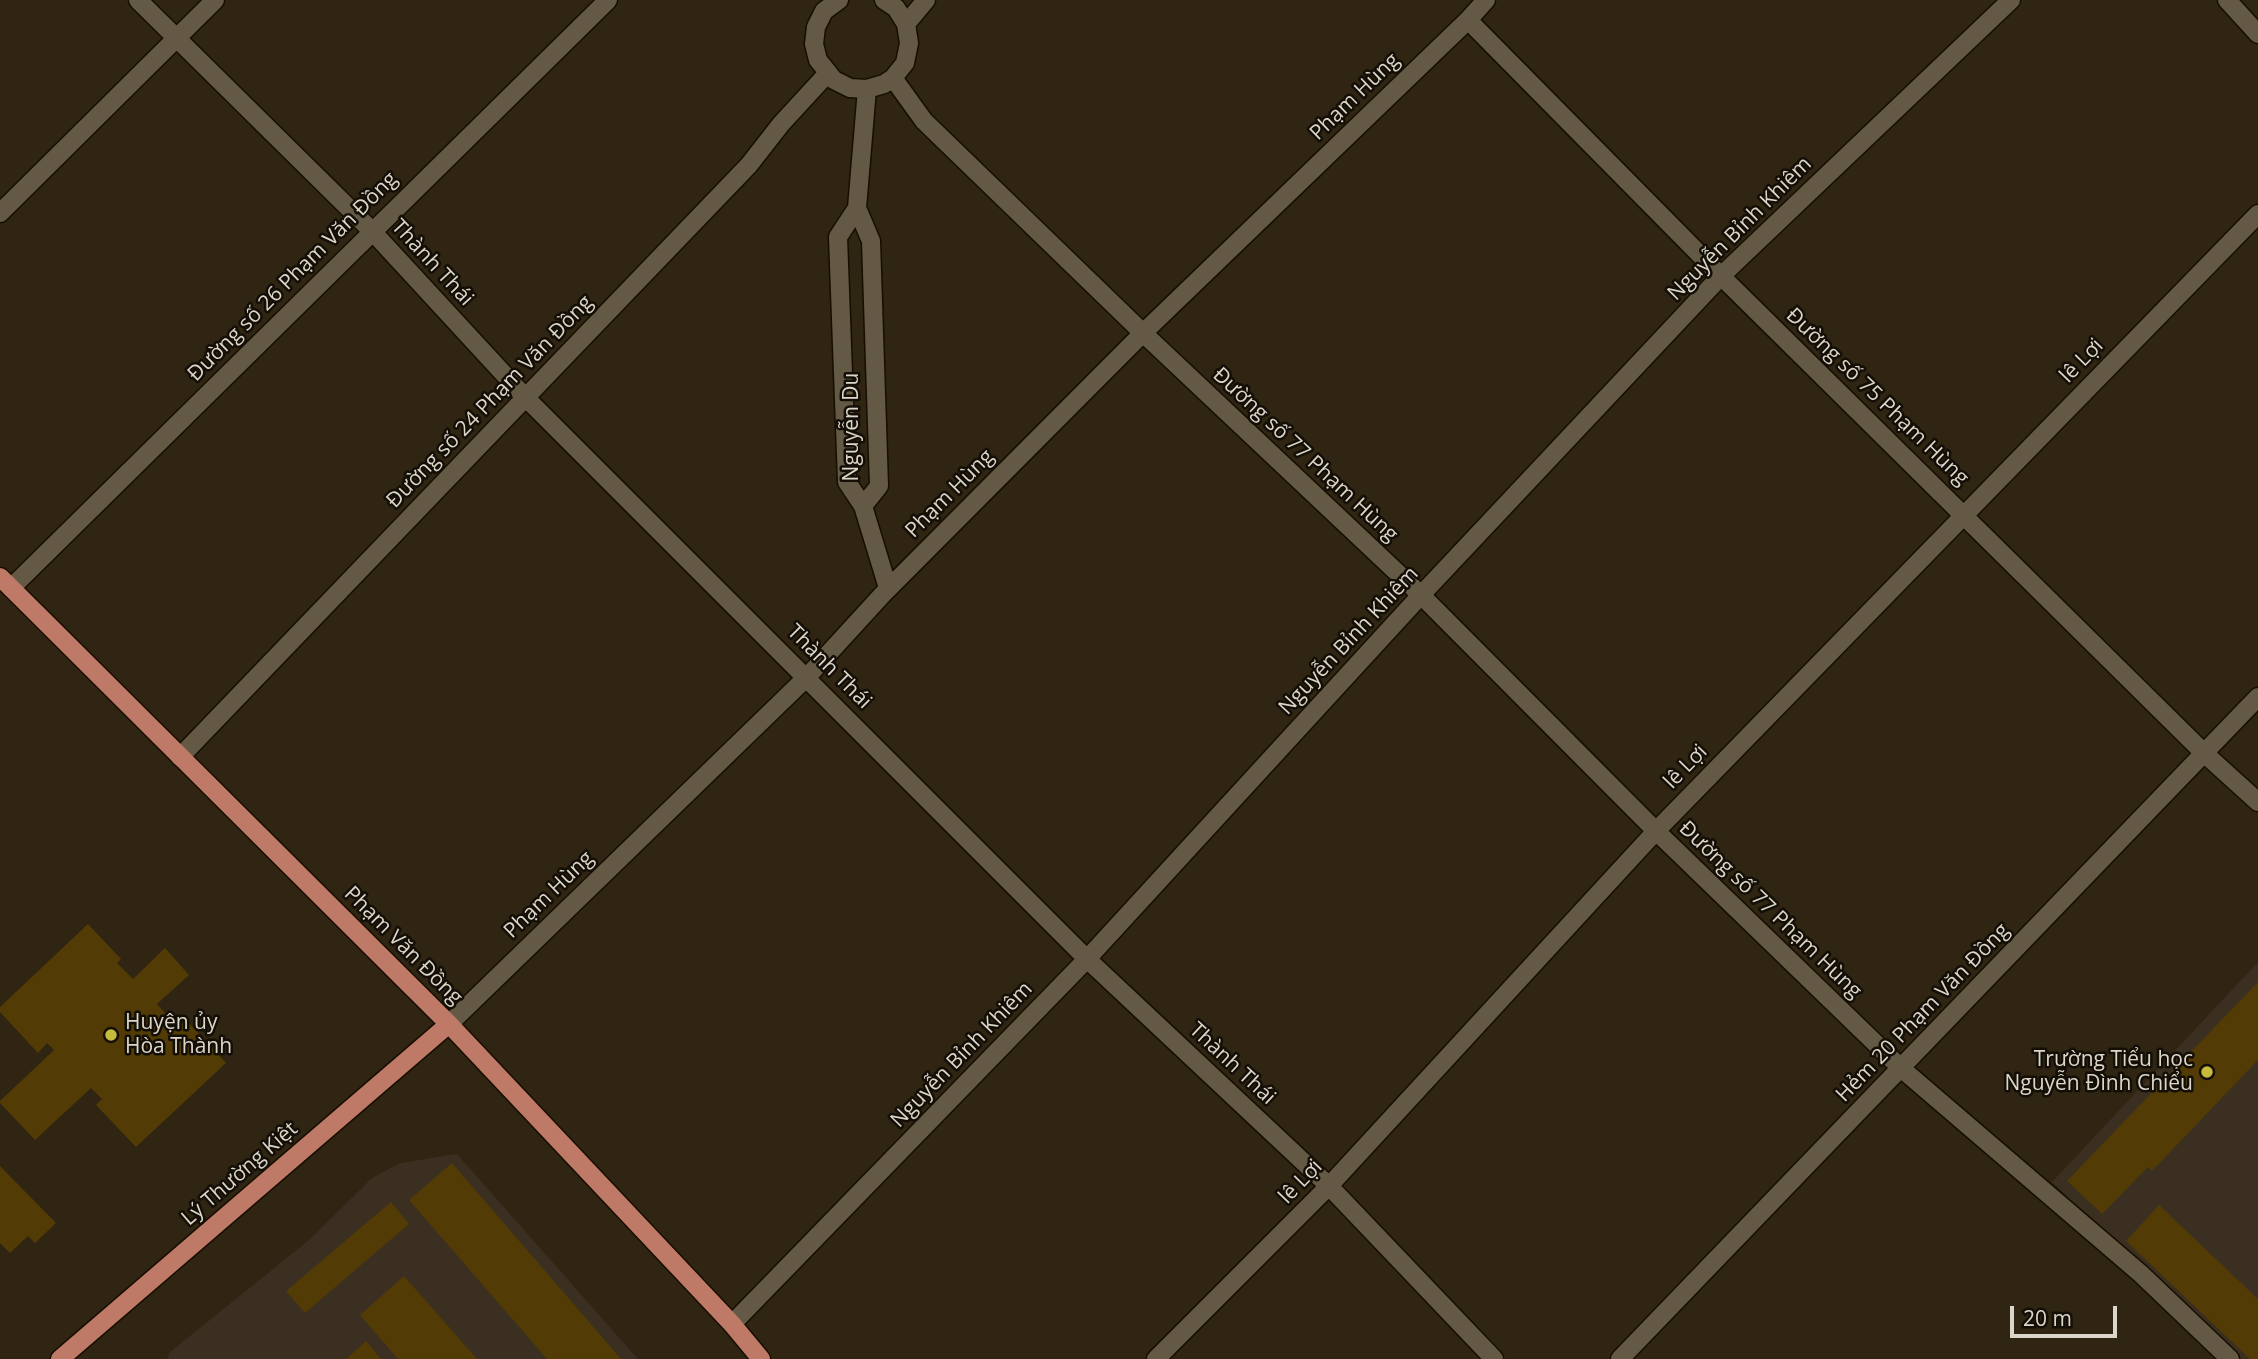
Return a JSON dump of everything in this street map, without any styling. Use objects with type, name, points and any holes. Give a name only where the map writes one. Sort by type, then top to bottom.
[{"type":"main road","name":"Phạm Văn Đồng","points":[[6,582],[449,1024],[732,1324],[761,1359]]},
{"type":"main road","name":"Lý Thường Kiệt","points":[[61,1359],[449,1024]]},
{"type":"street","name":"Thành Thái","points":[[138,0],[372,231],[527,398],[1087,959],[1329,1186],[1494,1359]]},
{"type":"street","points":[[0,213],[215,0]]},
{"type":"street","name":"Đường số 26 Phạm Văn Đồng","points":[[6,582],[608,0]]},
{"type":"street","points":[[839,0],[819,6],[814,44],[818,60],[827,74],[849,88],[867,89],[893,78],[905,63],[909,43],[906,24],[896,8],[884,0]]},
{"type":"street","points":[[906,24],[926,0]]},
{"type":"street","name":"Phạm Hùng","points":[[449,1024],[807,677],[888,588],[1143,333],[1486,0]]},
{"type":"street","name":"Nguyễn Bỉnh Khiêm","points":[[732,1324],[1087,959],[1421,595],[1721,276],[2011,0]]},
{"type":"street","points":[[2227,0],[2258,34]]},
{"type":"street","name":"Đường số 75 Phạm Hùng","points":[[1468,20],[1721,276],[2204,753],[2258,802]]},
{"type":"street","name":"Đường số 24 Phạm Văn Đồng","points":[[180,757],[749,165],[781,124],[827,74]]},
{"type":"street","name":"Đường số 77 Phạm Hùng","points":[[893,78],[924,121],[1143,333],[1421,595],[1656,831],[1902,1069],[2141,1274],[2230,1359]]},
{"type":"street","points":[[858,208],[867,89]]},
{"type":"street","name":"Nguyễn Du","points":[[858,208],[871,241],[879,486],[863,506],[848,482],[838,237],[858,208]]},
{"type":"street","name":"lê Lợi","points":[[1156,1359],[1329,1186],[1656,831],[2258,214]]},
{"type":"street","points":[[863,506],[888,588]]},
{"type":"street","name":"Hẻm 20 Phạm Văn Đồng","points":[[1620,1359],[2258,697]]},
{"type":"shaded area","name":"Trường Tiểu học Nguyễn Đình Chiểu","points":[[2258,962],[2258,1359],[2235,1359],[2052,1182]]},
{"type":"shaded area","points":[[457,1154],[638,1359],[167,1359],[170,1352],[309,1240],[372,1178],[400,1163]]},
{"type":"building","name":"Huyện ủy Hòa Thành","points":[[88,924],[121,959],[117,963],[133,979],[165,948],[189,975],[157,1004],[177,1027],[186,1020],[226,1063],[136,1147],[96,1105],[102,1099],[91,1088],[35,1140],[0,1103],[54,1050],[47,1043],[38,1053],[0,1012],[0,1007]]},
{"type":"building","points":[[2258,982],[2258,1060],[2152,1171],[2148,1167],[2102,1214],[2067,1181]]},
{"type":"building","points":[[452,1163],[621,1359],[547,1359],[409,1200]]},
{"type":"building","points":[[0,1166],[56,1223],[35,1243],[28,1236],[10,1253],[0,1243]]},
{"type":"building","points":[[391,1202],[409,1224],[305,1313],[286,1291]]},
{"type":"building","points":[[2159,1205],[2258,1299],[2258,1359],[2250,1359],[2126,1241]]},
{"type":"building","points":[[404,1276],[477,1359],[398,1359],[360,1315]]},
{"type":"building","points":[[366,1341],[381,1359],[346,1359]]},
{"type":"place","name":"Huyện ủy Hòa Thành","points":[[111,1035]]},
{"type":"place","name":"Trường Tiểu học Nguyễn Đình Chiểu","points":[[2207,1072]]}]
